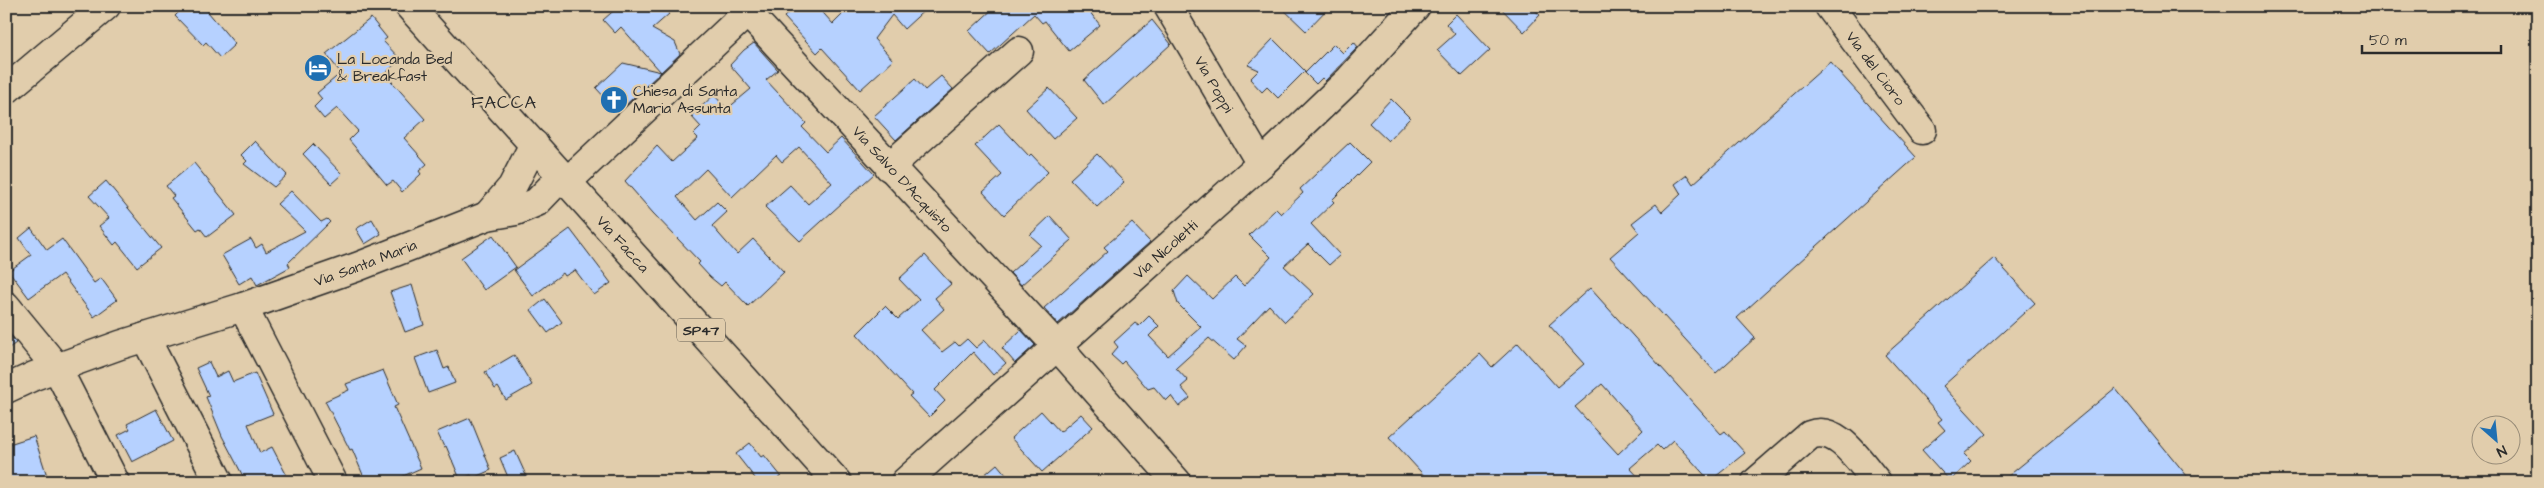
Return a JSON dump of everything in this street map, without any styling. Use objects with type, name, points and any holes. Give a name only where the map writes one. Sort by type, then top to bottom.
[{"type":"street","points":[[6,90],[106,6]]},
{"type":"street","name":"Via Facca","points":[[409,6],[566,178],[837,482]]},
{"type":"street","name":"Via Poppi","points":[[1168,6],[1261,164]]},
{"type":"street","name":"Via Nicoletti","points":[[905,482],[1261,164],[1350,79],[1416,6]]},
{"type":"street","name":"Via del Cioro","points":[[1829,6],[1922,130]]},
{"type":"street","name":"Via Santa Maria","points":[[6,389],[57,368],[145,337],[243,307],[357,267],[487,216],[516,211],[537,202],[566,178],[751,9]]},
{"type":"street","name":"Via Salvo D'Acquisto","points":[[751,9],[889,167],[1057,346],[1177,482]]},
{"type":"street","points":[[889,167],[1019,51]]},
{"type":"street","name":"Via Santa Maria","points":[[487,216],[512,187],[534,144]]},
{"type":"street","points":[[6,306],[57,368],[115,482]]},
{"type":"street","points":[[243,307],[333,482]]},
{"type":"street","points":[[145,337],[219,482]]},
{"type":"street","points":[[1756,482],[1810,435],[1820,431],[1835,436],[1877,482]]},
{"type":"building","points":[[185,6],[203,6],[235,44],[220,58],[206,42],[203,45],[175,16]]},
{"type":"building","points":[[619,6],[662,6],[669,14],[652,29],[675,42],[680,54],[661,72],[621,27],[615,33],[603,20]]},
{"type":"building","points":[[796,6],[817,6],[833,24],[851,6],[929,6],[904,29],[892,15],[874,39],[893,60],[860,90],[822,48],[817,53],[784,17]]},
{"type":"building","points":[[996,6],[1085,6],[1100,25],[1069,51],[1045,21],[1042,23],[1034,14],[990,54],[969,31]]},
{"type":"building","points":[[1280,6],[1330,6],[1306,31]]},
{"type":"building","points":[[1499,6],[1530,6],[1540,15],[1524,32]]},
{"type":"building","points":[[1456,14],[1490,50],[1462,76],[1437,50],[1455,34],[1446,24]]},
{"type":"building","points":[[371,18],[387,38],[383,41],[400,59],[385,74],[425,119],[404,138],[427,164],[419,171],[421,174],[402,192],[393,181],[387,185],[349,140],[358,131],[337,108],[324,119],[314,107],[322,99],[317,93],[341,73],[326,54]]},
{"type":"building","points":[[1152,20],[1171,44],[1104,105],[1084,80]]},
{"type":"building","points":[[1273,39],[1305,71],[1278,98],[1267,87],[1262,92],[1250,79],[1259,70],[1248,65]]},
{"type":"building","points":[[1354,42],[1358,47],[1325,81],[1322,78],[1316,84],[1305,73],[1334,44],[1343,53]]},
{"type":"building","points":[[754,43],[778,70],[766,80],[806,123],[802,127],[826,152],[841,138],[874,174],[800,241],[765,207],[790,185],[808,204],[832,183],[799,147],[782,162],[776,155],[732,197],[706,169],[677,197],[697,220],[717,202],[727,212],[712,226],[737,254],[753,239],[784,272],[748,306],[725,282],[721,286],[710,277],[698,264],[700,262],[625,181],[657,146],[672,162],[698,138],[694,134],[701,127],[691,116],[714,95],[727,109],[751,89],[730,65],[744,50]]},
{"type":"building","points":[[1830,62],[1916,157],[1737,318],[1755,338],[1716,373],[1610,257],[1639,232],[1632,223],[1656,204],[1662,212],[1681,194],[1675,184],[1687,175],[1693,184]]},
{"type":"building","points":[[623,63],[661,72],[618,112],[596,88]]},
{"type":"building","points":[[941,76],[953,89],[896,140],[874,116],[915,79],[925,90]]},
{"type":"building","points":[[1049,88],[1077,118],[1053,139],[1026,109]]},
{"type":"building","points":[[1391,99],[1410,118],[1388,141],[1369,123]]},
{"type":"building","points":[[999,124],[1029,156],[1031,154],[1048,172],[1004,215],[983,192],[1002,175],[975,146]]},
{"type":"building","points":[[255,141],[287,175],[274,187],[244,164],[247,161],[241,155]]},
{"type":"building","points":[[1350,142],[1370,162],[1311,224],[1340,255],[1329,265],[1308,244],[1284,266],[1314,294],[1285,322],[1269,305],[1237,339],[1246,346],[1234,360],[1209,338],[1176,368],[1188,381],[1181,387],[1190,398],[1179,407],[1171,396],[1166,401],[1154,387],[1148,389],[1124,361],[1121,364],[1111,355],[1118,347],[1114,342],[1135,323],[1139,326],[1149,316],[1159,326],[1149,336],[1168,356],[1201,327],[1178,304],[1174,291],[1188,276],[1212,299],[1235,277],[1244,286],[1271,257],[1249,235],[1276,209],[1281,214],[1303,193],[1300,189]]},
{"type":"building","points":[[313,144],[342,174],[331,184],[303,154]]},
{"type":"building","points":[[1097,154],[1124,182],[1097,207],[1070,179]]},
{"type":"building","points":[[194,163],[236,215],[207,237],[200,228],[197,230],[171,198],[174,196],[166,186]]},
{"type":"building","points":[[106,181],[161,248],[137,267],[117,242],[114,245],[99,226],[109,218],[89,196]]},
{"type":"building","points":[[291,191],[321,222],[327,219],[330,222],[288,263],[290,267],[257,285],[252,276],[239,284],[222,255],[251,239],[256,248],[262,244],[266,252],[305,231],[277,204]]},
{"type":"building","points":[[1050,216],[1072,240],[1021,285],[1010,273],[1041,245],[1030,235]]},
{"type":"building","points":[[372,219],[381,234],[365,244],[356,229]]},
{"type":"building","points":[[1132,223],[1150,242],[1058,324],[1044,308],[1108,251],[1104,247]]},
{"type":"building","points":[[31,228],[47,250],[62,239],[94,283],[101,278],[117,300],[94,317],[62,274],[29,298],[9,271],[31,255],[19,238]]},
{"type":"building","points":[[570,229],[611,283],[594,295],[575,270],[565,276],[563,273],[533,296],[514,270]]},
{"type":"building","points":[[493,235],[516,267],[484,290],[461,258]]},
{"type":"building","points":[[925,255],[951,284],[935,298],[944,309],[921,330],[942,352],[955,342],[959,346],[967,339],[976,348],[985,340],[1006,363],[993,375],[973,352],[935,390],[945,401],[929,417],[909,396],[912,394],[857,334],[885,306],[898,319],[919,300],[899,279]]},
{"type":"building","points":[[1994,258],[2035,303],[1943,386],[1987,434],[1964,454],[1971,461],[1950,481],[1922,450],[1945,430],[1938,422],[1942,419],[1885,355]]},
{"type":"building","points":[[412,285],[424,325],[405,332],[390,292]]},
{"type":"building","points":[[1590,288],[1721,434],[1725,431],[1745,453],[1710,481],[1673,440],[1662,450],[1657,445],[1630,468],[1643,482],[1430,482],[1389,437],[1480,354],[1492,367],[1518,343],[1557,387],[1584,364],[1549,325]],"holes":[[[1602,384],[1643,430],[1618,454],[1575,407]]]},
{"type":"building","points":[[545,299],[562,322],[548,333],[531,310]]},
{"type":"building","points":[[1021,330],[1035,345],[1015,363],[1002,348]]},
{"type":"building","points":[[6,331],[16,343],[6,350]]},
{"type":"building","points":[[437,350],[444,369],[449,367],[455,383],[428,393],[415,358]]},
{"type":"building","points":[[514,355],[532,385],[506,400],[498,387],[495,389],[485,372]]},
{"type":"building","points":[[209,362],[216,377],[228,371],[233,382],[255,373],[273,414],[248,424],[260,453],[272,447],[286,474],[272,482],[246,482],[222,436],[206,397],[209,396],[196,368]]},
{"type":"building","points":[[383,370],[398,405],[394,407],[421,468],[390,482],[366,482],[352,449],[350,450],[325,401],[349,390],[346,384]]},
{"type":"building","points":[[2115,388],[2192,482],[2001,482],[2050,442]]},
{"type":"building","points":[[156,409],[173,441],[132,462],[118,435],[130,429],[127,424]]},
{"type":"building","points":[[1041,411],[1060,432],[1081,414],[1093,427],[1042,472],[1011,438]]},
{"type":"building","points":[[470,418],[491,470],[473,478],[471,475],[460,479],[446,446],[444,447],[437,432]]},
{"type":"building","points":[[34,436],[49,482],[12,482],[10,478],[6,479],[6,445]]},
{"type":"building","points":[[750,443],[761,457],[764,455],[781,476],[773,482],[758,482],[736,454]]},
{"type":"building","points":[[515,451],[529,482],[510,482],[500,458]]},
{"type":"building","points":[[997,464],[1012,482],[976,482]]},
{"type":"place","name":"La Locanda Bed & Breakfast","points":[[318,68]]},
{"type":"place","name":"Chiesa di Santa Maria Assunta","points":[[614,100]]},
{"type":"district","name":"FACCA","points":[[504,102]]}]
